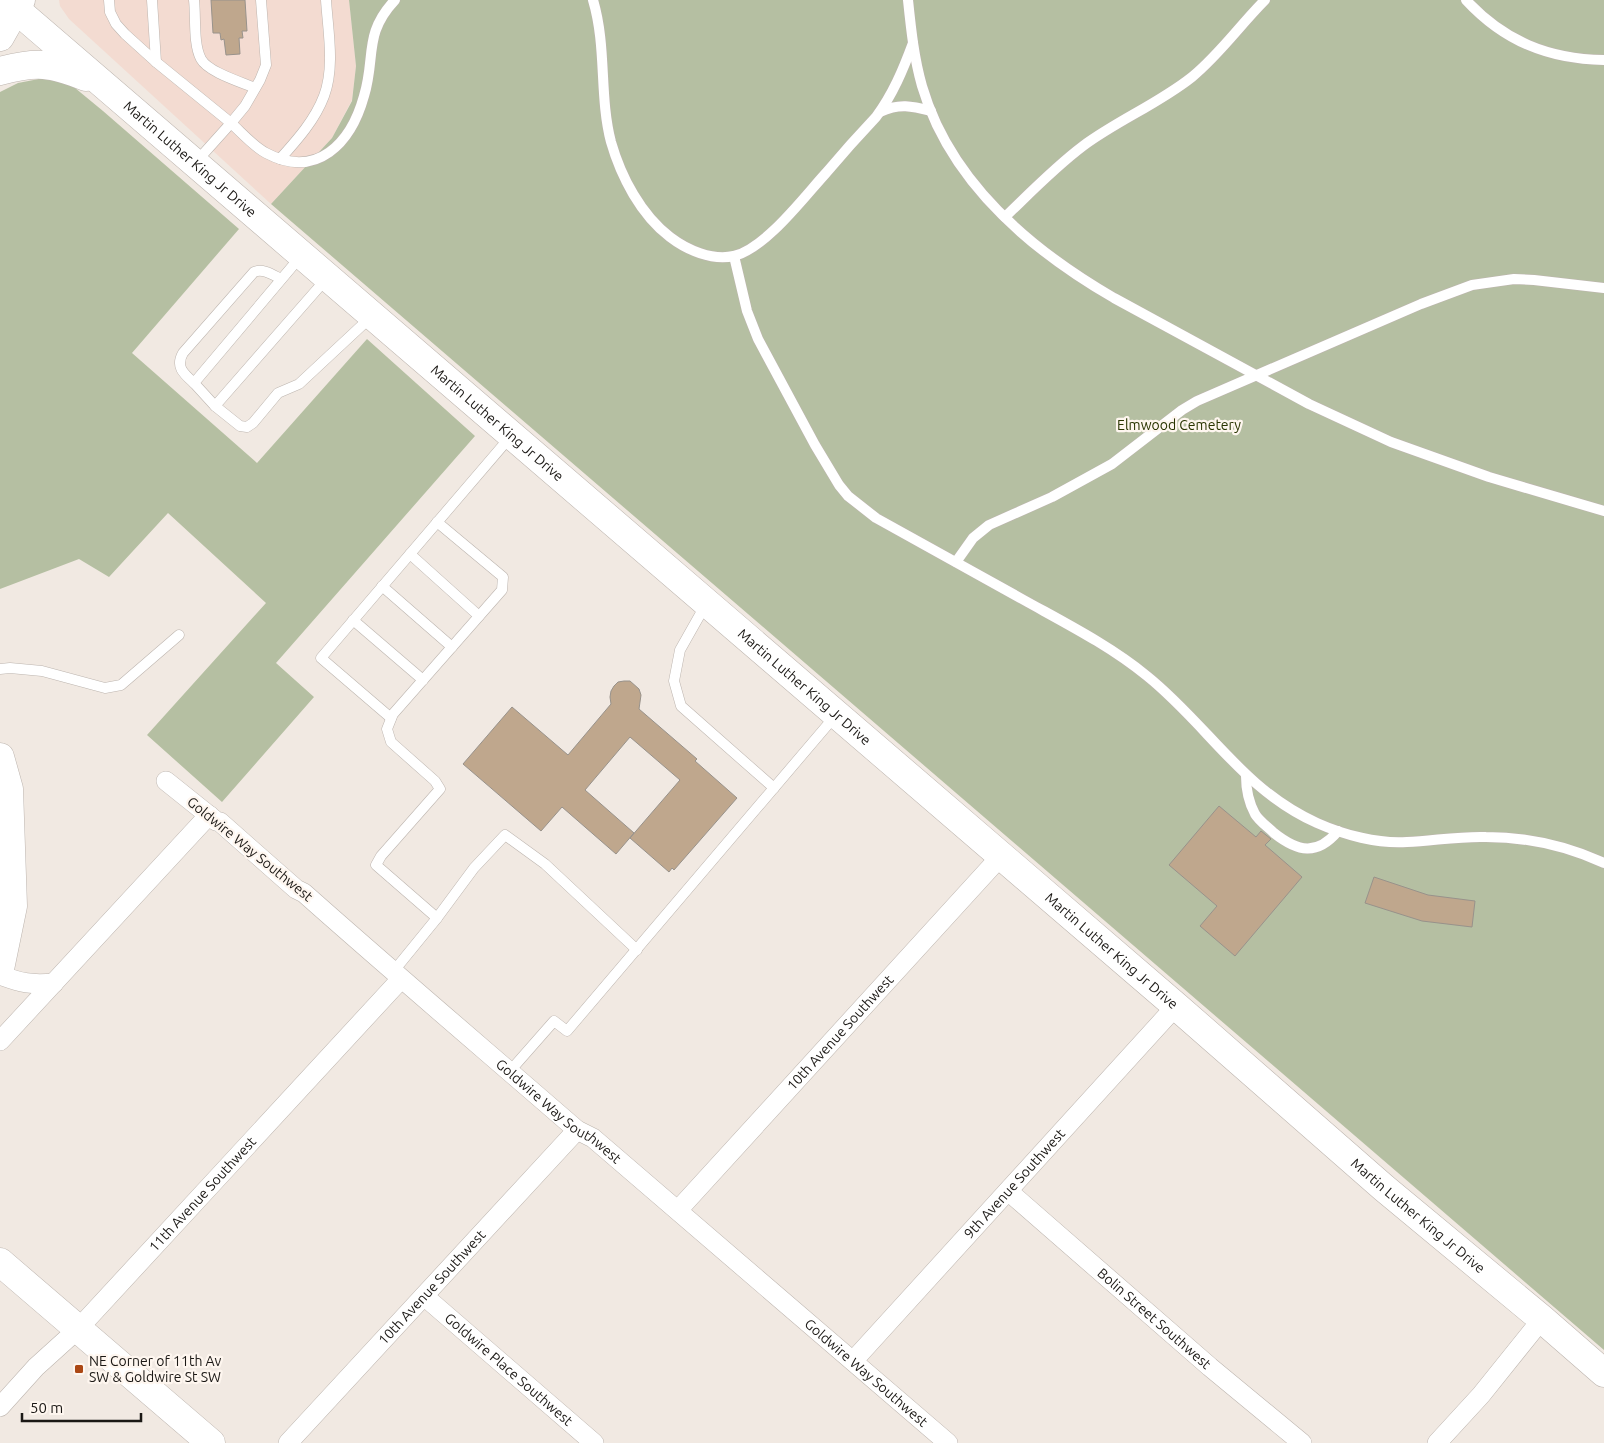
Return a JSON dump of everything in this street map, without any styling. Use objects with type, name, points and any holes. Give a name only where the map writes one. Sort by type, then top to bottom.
[{"type":"main road","points":[[0,36],[14,3]]},
{"type":"main road","name":"Martin Luther King Jr Drive","points":[[14,3],[195,164],[1176,1006],[1384,1188],[1604,1373]]},
{"type":"main road","points":[[0,72],[21,66],[46,64],[102,83]]},
{"type":"main road","points":[[0,757],[9,789],[13,906],[0,969]]},
{"type":"main road","points":[[0,1262],[211,1443]]},
{"type":"street","name":"Goldwire Way Southwest","points":[[166,781],[220,822],[296,889],[304,893],[577,1130],[594,1138],[678,1209],[948,1443]]},
{"type":"street","points":[[0,1041],[209,815]]},
{"type":"street","name":"10th Avenue Southwest","points":[[678,1209],[1001,856]]},
{"type":"street","points":[[0,975],[34,985],[54,983]]},
{"type":"street","name":"11th Avenue Southwest","points":[[0,1407],[36,1367],[78,1329],[397,975]]},
{"type":"street","name":"9th Avenue Southwest","points":[[853,1362],[1176,1006]]},
{"type":"street","name":"10th Avenue Southwest","points":[[288,1443],[577,1130]]},
{"type":"street","name":"Bolin Street Southwest","points":[[1008,1191],[1210,1367],[1302,1443]]},
{"type":"street","name":"Goldwire Place Southwest","points":[[424,1296],[594,1443]]},
{"type":"street","points":[[1438,1443],[1481,1395],[1542,1319]]},
{"type":"lane","points":[[109,0],[110,12],[116,24],[135,44],[264,152],[280,159],[306,162],[331,152],[342,142],[350,128],[365,95],[373,35],[379,20],[395,0]]},
{"type":"lane","points":[[152,0],[156,62]]},
{"type":"lane","points":[[194,0],[200,58],[214,71],[255,88]]},
{"type":"lane","points":[[195,164],[245,106],[266,65],[261,0]]},
{"type":"lane","points":[[280,159],[299,138],[314,116],[324,96],[329,75],[326,0]]},
{"type":"lane","points":[[593,0],[602,48],[606,108],[611,141],[631,191],[653,222],[678,243],[709,255],[734,256],[755,246],[769,235],[879,113],[895,87],[913,43]]},
{"type":"lane","points":[[908,0],[913,43],[922,87],[944,140],[970,179],[1005,217],[1044,252],[1090,284],[1256,375],[1309,404],[1391,442],[1489,478],[1604,511]]},
{"type":"lane","points":[[1005,217],[1049,174],[1083,146],[1152,105],[1191,77],[1222,49],[1265,0]]},
{"type":"lane","points":[[1466,0],[1488,22],[1522,43],[1564,56],[1604,60]]},
{"type":"lane","points":[[879,113],[891,107],[903,106],[931,111]]},
{"type":"lane","points":[[194,383],[302,255]]},
{"type":"lane","points":[[734,256],[747,311],[758,339],[815,445],[839,485],[848,496],[876,518],[1094,639],[1120,656],[1172,697],[1246,776],[1265,792],[1318,824],[1338,831],[1390,842],[1477,837],[1518,839],[1566,848],[1604,862]]},
{"type":"lane","points":[[281,279],[264,271],[258,270],[254,272],[180,357],[179,367],[181,371],[215,406],[240,426],[247,427],[253,424],[278,393],[304,380],[372,316]]},
{"type":"lane","points":[[215,406],[328,277]]},
{"type":"lane","points":[[956,562],[973,538],[989,525],[1081,482],[1112,464],[1182,410],[1197,401],[1421,304],[1472,285],[1514,279],[1604,288]]},
{"type":"lane","points":[[392,718],[321,658],[512,436]]},
{"type":"lane","points":[[437,522],[503,577],[502,590],[393,714],[387,729],[391,742],[435,781],[440,789],[381,856],[376,865],[437,918]]},
{"type":"lane","points":[[410,554],[479,616]]},
{"type":"lane","points":[[382,586],[452,647]]},
{"type":"lane","points":[[706,603],[680,650],[674,681],[681,706],[774,788]]},
{"type":"lane","points":[[353,620],[423,680]]},
{"type":"lane","points":[[0,669],[42,671],[105,688],[121,685],[178,635]]},
{"type":"lane","points":[[510,1072],[554,1021],[568,1031],[836,715]]},
{"type":"lane","points":[[1246,776],[1246,793],[1256,816],[1281,838],[1294,846],[1304,849],[1316,848],[1329,842],[1338,831]]},
{"type":"lane","points":[[397,975],[474,868],[505,835],[545,864],[637,950]]},
{"type":"shaded area","points":[[59,0],[349,0],[356,66],[352,100],[332,138],[271,204],[69,19],[60,6]]},
{"type":"green space","name":"Elmwood Cemetery","points":[[349,0],[1604,0],[1604,1350],[271,204],[332,138],[352,101],[356,66]]},
{"type":"green space","points":[[44,78],[69,83],[239,229],[132,353],[257,463],[367,339],[475,436],[276,663],[314,697],[222,802],[147,735],[266,603],[168,513],[109,577],[79,559],[0,589],[0,92],[18,83]]},
{"type":"building","points":[[211,0],[245,0],[247,31],[242,31],[243,38],[239,38],[240,54],[226,55],[224,39],[221,40],[220,33],[213,33]]},
{"type":"building","points":[[630,681],[639,689],[641,695],[639,709],[697,759],[695,761],[737,798],[674,870],[672,868],[669,872],[630,838],[680,780],[630,737],[585,790],[634,833],[616,854],[562,807],[541,831],[463,764],[512,707],[568,755],[611,704],[611,691],[614,686],[618,682]]},
{"type":"building","points":[[1219,806],[1256,837],[1261,831],[1271,839],[1265,845],[1302,877],[1235,956],[1200,926],[1217,906],[1169,865]]},
{"type":"building","points":[[1374,877],[1428,895],[1475,901],[1472,927],[1422,921],[1365,903]]},
{"type":"place","name":"NE Corner of 11th Av SW & Goldwire St SW","points":[[79,1369]]}]
